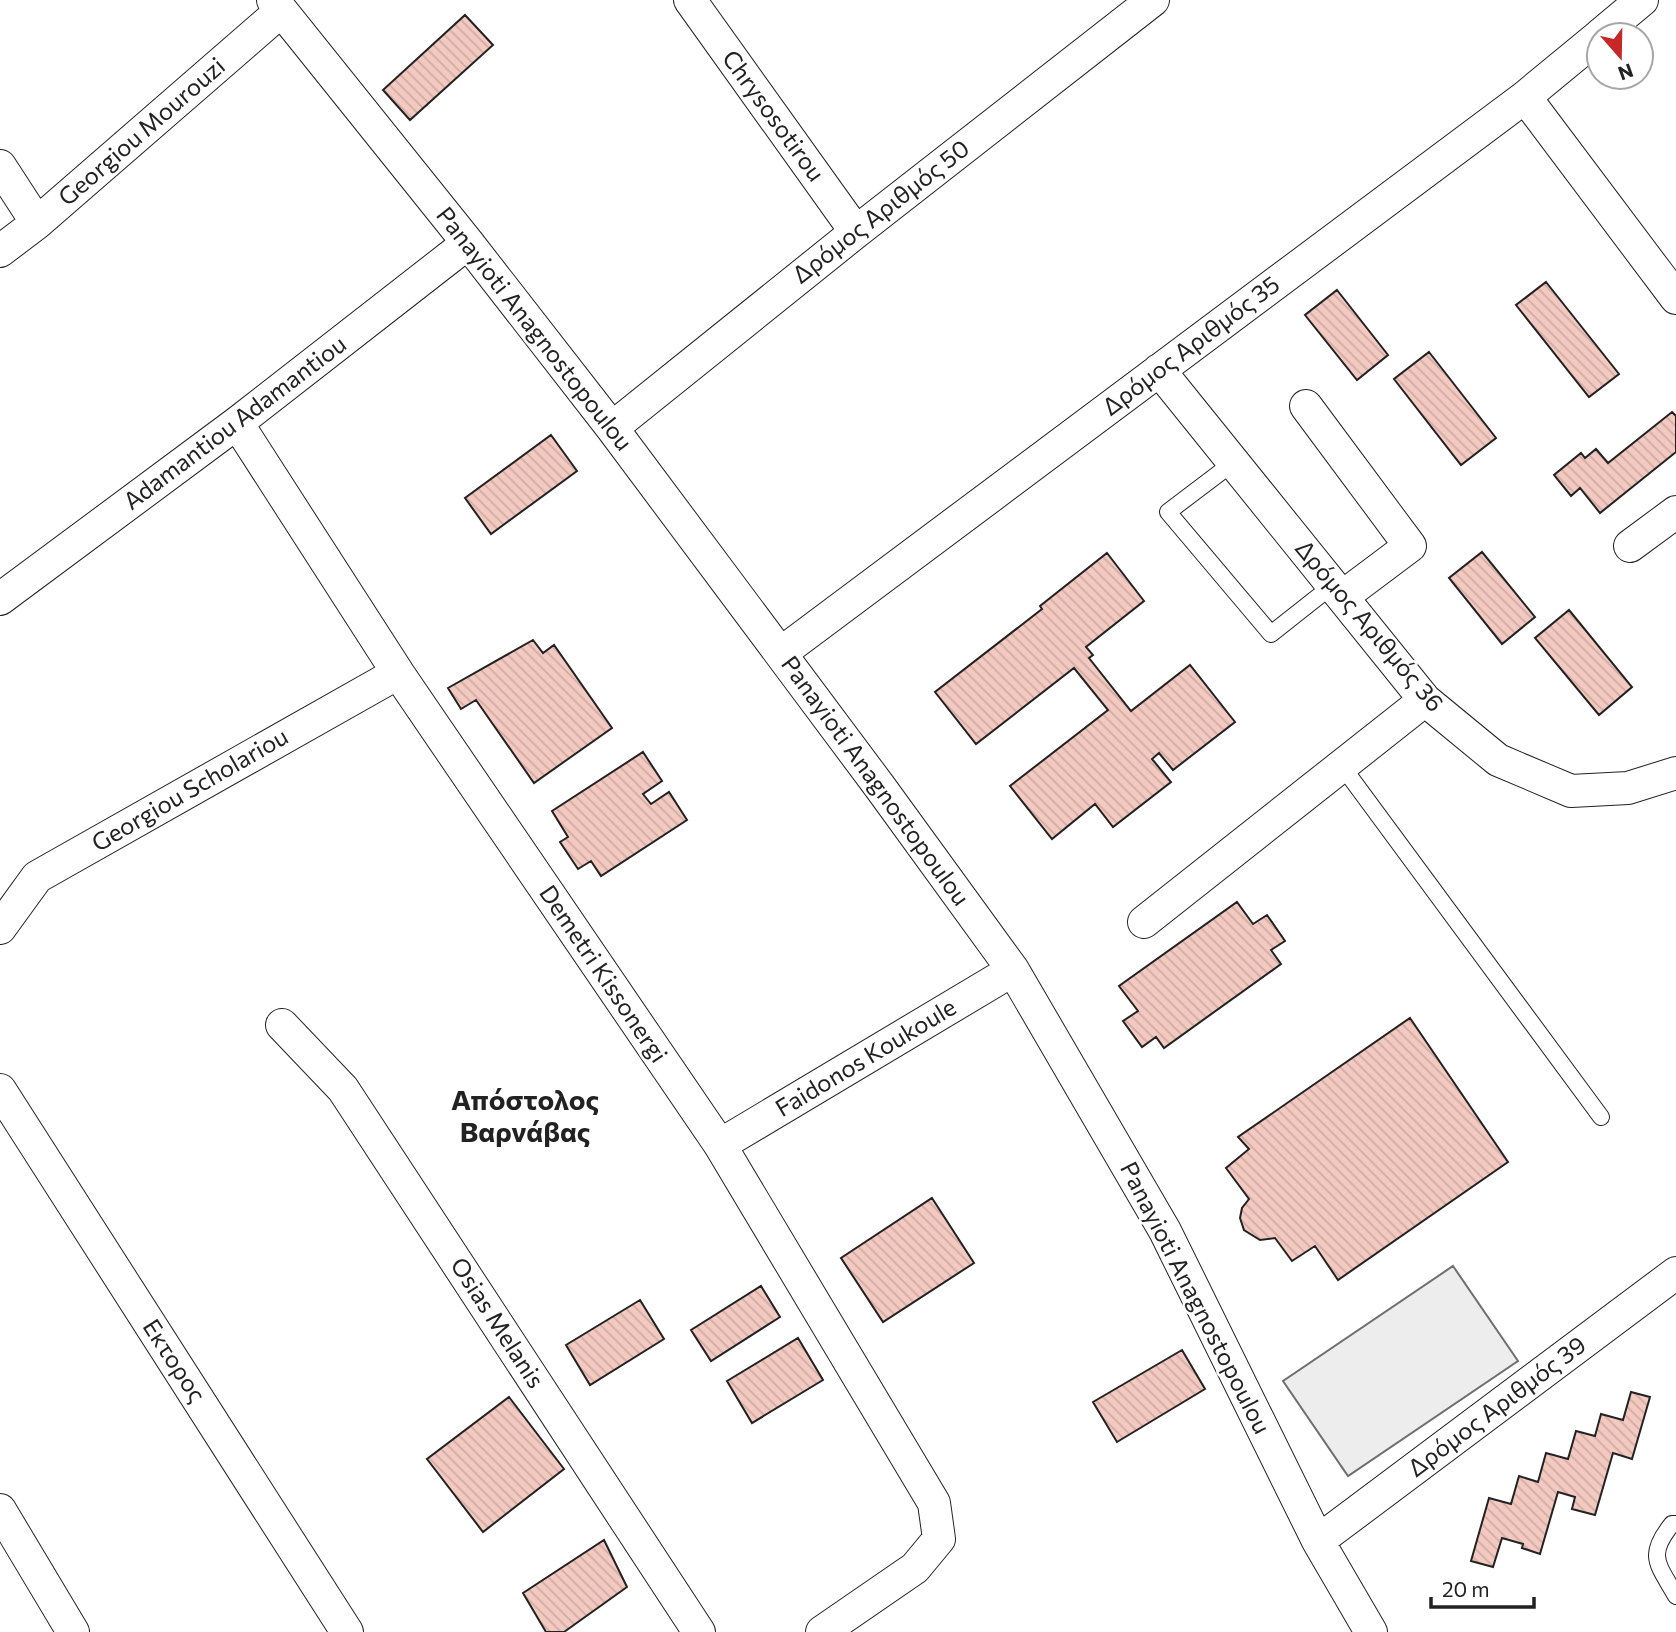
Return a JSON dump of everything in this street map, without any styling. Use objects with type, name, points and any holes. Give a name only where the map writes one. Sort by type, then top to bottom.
[{"type":"street","name":"Chrysosotirou","points":[[690,0],[856,232]]},
{"type":"street","name":"Δρόμος Αριθμός 50","points":[[612,428],[856,232],[1153,0]]},
{"type":"street","name":"Δρόμος Αριθμός 35","points":[[1616,21],[1642,0]]},
{"type":"street","name":"Georgiou Mourouzi","points":[[0,251],[37,223],[277,5]]},
{"type":"street","name":"Panayioti Anagnostopoulou","points":[[277,5],[612,428],[1013,970],[1165,1231],[1318,1541],[1371,1632]]},
{"type":"street","name":"Δρόμος Αριθμός 35","points":[[781,653],[1525,97],[1585,47]]},
{"type":"street","points":[[1525,97],[1676,298]]},
{"type":"street","points":[[0,166],[37,223]]},
{"type":"street","name":"Adamantiou Adamantiou","points":[[0,599],[236,423],[468,243]]},
{"type":"street","name":"Δρόμος Αριθμός 36","points":[[1159,370],[1425,700],[1498,760],[1572,791],[1628,788],[1676,774]]},
{"type":"street","points":[[1306,406],[1410,546],[1338,591]]},
{"type":"street","name":"Demetri Kissonergi","points":[[236,423],[398,673],[720,1145],[934,1503],[939,1539],[915,1568],[822,1632]]},
{"type":"street","points":[[1630,546],[1676,512]]},
{"type":"street","name":"Georgiou Scholariou","points":[[0,928],[37,877],[398,673]]},
{"type":"street","points":[[1144,922],[1425,700]]},
{"type":"street","name":"Faidonos Koukoule","points":[[720,1145],[1013,970]]},
{"type":"street","name":"Osias Melanis","points":[[282,1025],[343,1089],[699,1632]]},
{"type":"street","name":"Εκτορος","points":[[0,1090],[347,1632]]},
{"type":"street","name":"Δρόμος Αριθμός 39","points":[[1318,1541],[1676,1273]]},
{"type":"street","points":[[0,1510],[73,1632]]},
{"type":"lane","points":[[1234,462],[1168,512],[1272,634],[1338,591]]},
{"type":"lane","points":[[1342,766],[1601,1117]]},
{"type":"lane","points":[[1676,1524],[1672,1524],[1658,1539],[1657,1562],[1676,1596]]},
{"type":"shaded area","points":[[1453,1266],[1518,1361],[1348,1476],[1283,1381]]},
{"type":"building","points":[[465,15],[493,45],[410,120],[383,90]]},
{"type":"building","points":[[1546,282],[1619,374],[1589,397],[1516,305]]},
{"type":"building","points":[[1337,290],[1388,355],[1357,380],[1305,315]]},
{"type":"building","points":[[1429,352],[1496,438],[1461,465],[1394,379]]},
{"type":"building","points":[[1672,412],[1676,416],[1676,452],[1600,513],[1580,488],[1571,496],[1554,475],[1581,453],[1585,458],[1596,449],[1608,463]]},
{"type":"building","points":[[551,435],[577,471],[491,534],[465,498]]},
{"type":"building","points":[[1482,552],[1535,617],[1502,644],[1449,578]]},
{"type":"building","points":[[1107,553],[1144,601],[1086,647],[1093,655],[1089,658],[1131,711],[1190,665],[1235,722],[1173,770],[1159,753],[1152,759],[1171,782],[1113,827],[1095,804],[1052,839],[1010,786],[1108,710],[1074,668],[976,744],[935,692],[1042,609],[1040,606]]},
{"type":"building","points":[[1569,610],[1632,687],[1599,715],[1535,638]]},
{"type":"building","points":[[533,640],[543,653],[554,645],[612,728],[534,783],[476,700],[461,709],[448,688]]},
{"type":"building","points":[[643,752],[662,781],[643,794],[651,804],[669,792],[687,820],[601,876],[591,861],[578,869],[560,842],[568,837],[552,811]]},
{"type":"building","points":[[1237,902],[1253,924],[1267,915],[1285,941],[1271,950],[1281,964],[1164,1048],[1156,1037],[1142,1047],[1123,1021],[1138,1011],[1119,986]]},
{"type":"building","points":[[1410,1018],[1508,1162],[1338,1280],[1315,1246],[1292,1261],[1275,1238],[1260,1240],[1244,1230],[1240,1218],[1242,1208],[1249,1199],[1226,1168],[1249,1149],[1238,1137]]},
{"type":"building","points":[[932,1198],[974,1263],[883,1322],[841,1258]]},
{"type":"building","points":[[761,1286],[780,1317],[711,1361],[691,1330]]},
{"type":"building","points":[[640,1300],[664,1339],[590,1385],[566,1345]]},
{"type":"building","points":[[798,1338],[823,1380],[752,1423],[727,1381]]},
{"type":"building","points":[[1182,1350],[1205,1389],[1117,1442],[1093,1402]]},
{"type":"building","points":[[1631,1392],[1650,1397],[1632,1459],[1613,1453],[1595,1515],[1572,1509],[1575,1497],[1558,1492],[1540,1554],[1522,1548],[1523,1544],[1502,1538],[1493,1567],[1471,1561],[1489,1498],[1511,1504],[1519,1476],[1538,1482],[1546,1453],[1568,1459],[1576,1431],[1595,1436],[1601,1414],[1623,1420]]},
{"type":"building","points":[[509,1397],[564,1469],[483,1532],[427,1459]]},
{"type":"building","points":[[604,1540],[627,1587],[564,1632],[546,1632],[523,1593]]},
{"type":"district","name":"Απόστολος Βαρνάβας","points":[[525,1116]]}]
